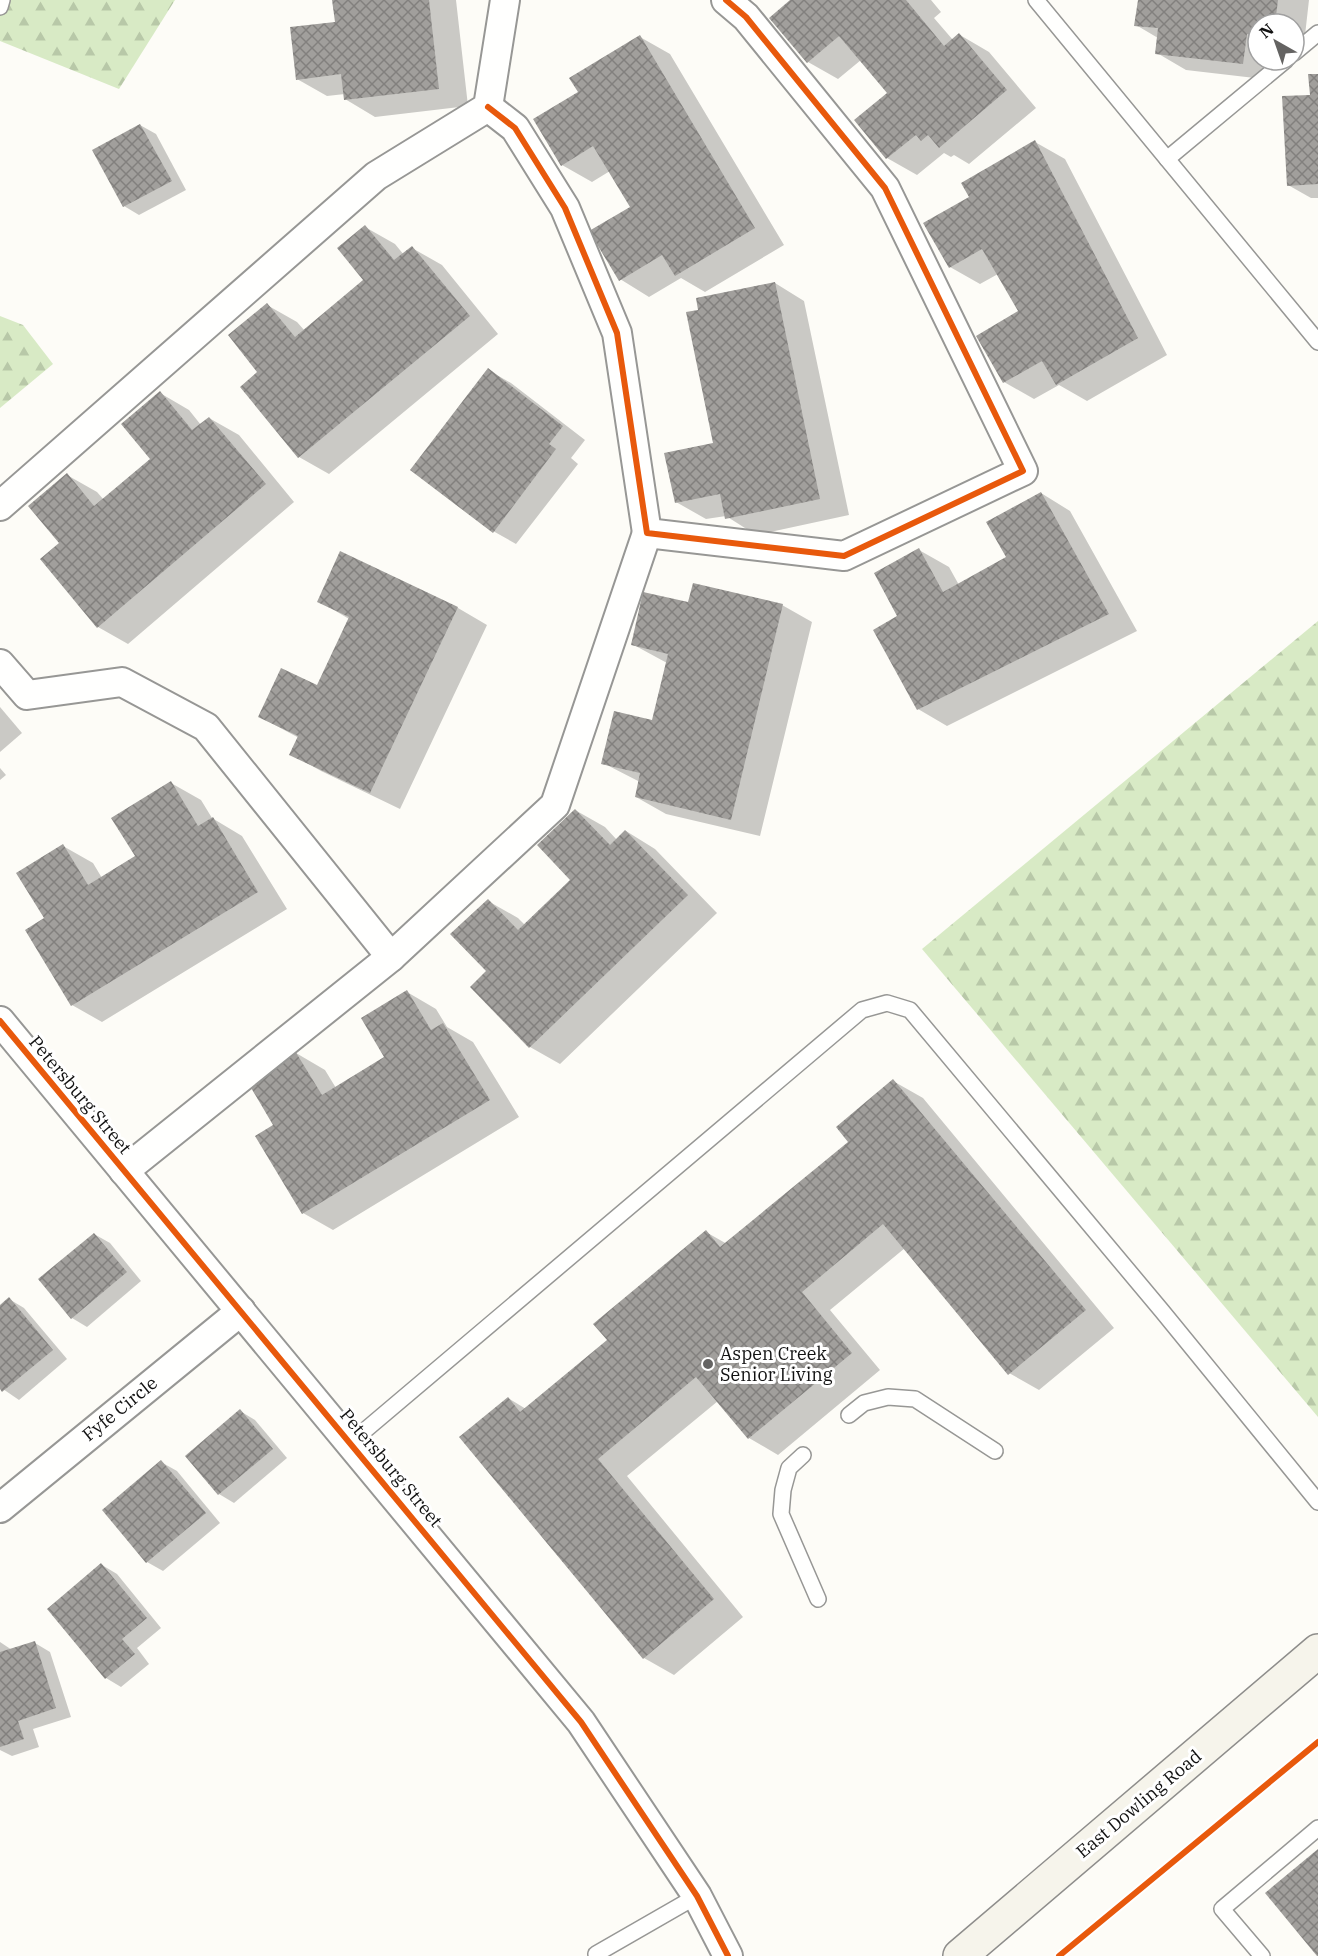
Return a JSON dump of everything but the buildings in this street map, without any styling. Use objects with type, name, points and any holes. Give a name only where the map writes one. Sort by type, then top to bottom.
[{"type":"main road","name":"East Dowling Road","points":[[960,1956],[1318,1651]]},
{"type":"street","points":[[0,506],[376,176],[488,107],[505,0]]},
{"type":"street","points":[[647,533],[844,556],[1023,471],[885,188],[746,17],[726,0]]},
{"type":"street","points":[[124,1171],[391,957],[555,805],[647,533],[617,333],[564,208],[515,128],[488,107]]},
{"type":"street","points":[[0,664],[27,695],[123,682],[206,727],[391,957]]},
{"type":"street","name":"Petersburg Street","points":[[0,1022],[581,1722],[697,1896],[728,1956]]},
{"type":"street","name":"Fyfe Circle","points":[[0,1508],[241,1311]]},
{"type":"lane","points":[[0,7],[2,0]]},
{"type":"lane","points":[[1036,0],[1318,342]]},
{"type":"lane","points":[[1306,43],[1318,33]]},
{"type":"lane","points":[[1167,159],[1272,72]]},
{"type":"lane","points":[[350,1443],[862,1010],[887,1003],[910,1010],[1162,1311],[1318,1502]]},
{"type":"lane","points":[[849,1415],[864,1403],[888,1397],[915,1399],[995,1451]]},
{"type":"lane","points":[[803,1455],[789,1468],[783,1490],[782,1514],[818,1599]]},
{"type":"lane","points":[[1262,1956],[1222,1909],[1318,1828]]},
{"type":"lane","points":[[596,1954],[697,1896]]},
{"type":"green space","points":[[0,0],[175,0],[119,89],[0,41]]},
{"type":"green space","points":[[0,316],[23,325],[53,364],[0,408]]},
{"type":"green space","points":[[1318,621],[1318,1417],[922,949]]},
{"type":"cycle path","points":[[488,107],[515,128],[565,208],[617,333],[647,533],[844,556],[1023,471],[885,188],[746,17],[726,0]]},
{"type":"cycle path","points":[[0,1021],[581,1722],[697,1896],[728,1956]]},
{"type":"cycle path","points":[[1059,1956],[1318,1742]]},
{"type":"place","name":"Aspen Creek Senior Living","points":[[708,1364]]}]
